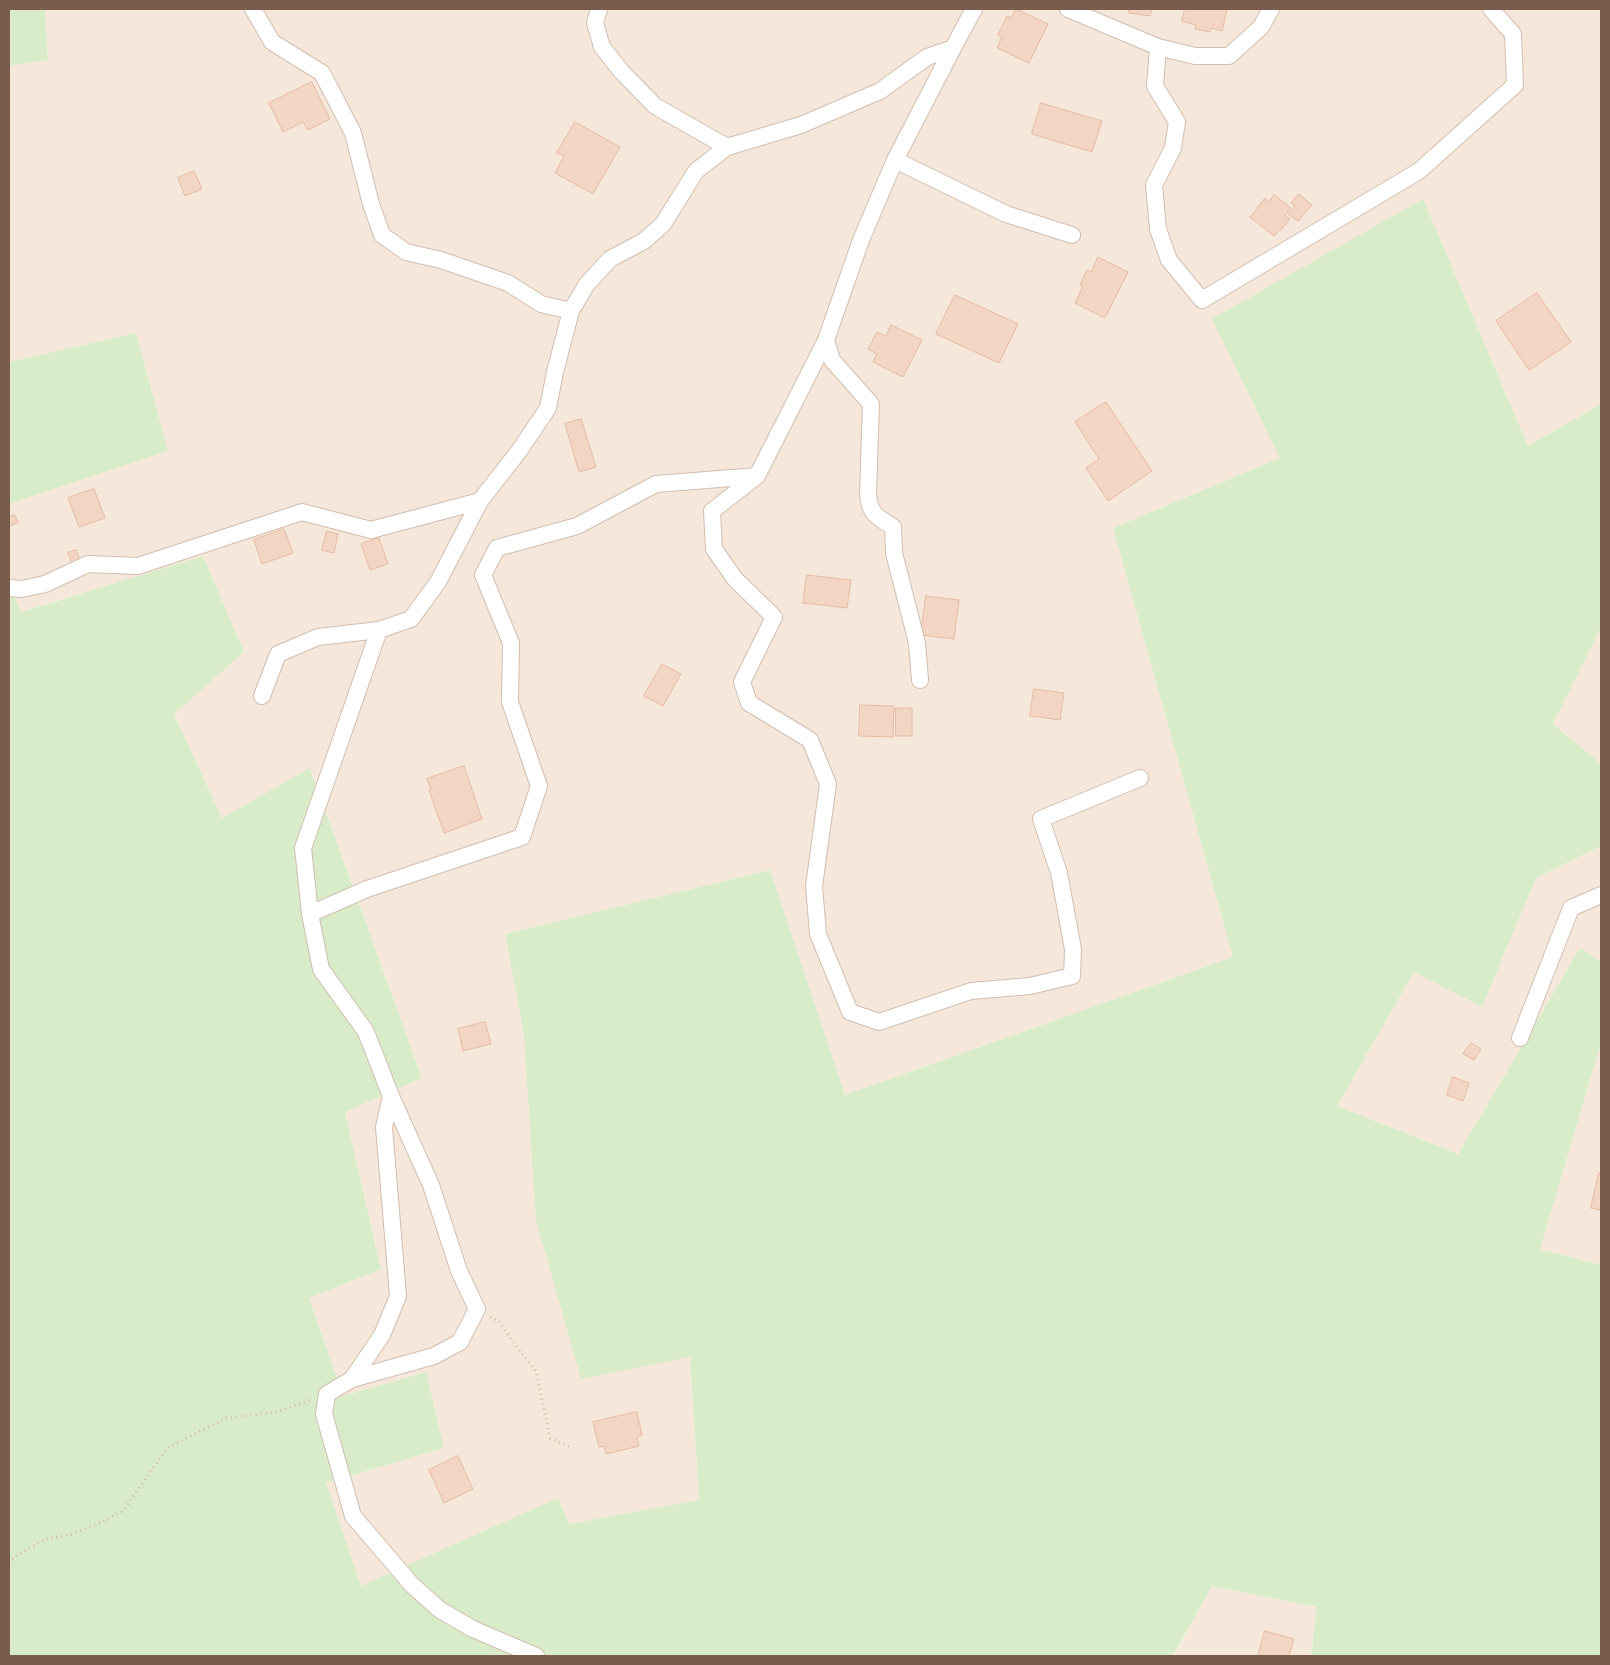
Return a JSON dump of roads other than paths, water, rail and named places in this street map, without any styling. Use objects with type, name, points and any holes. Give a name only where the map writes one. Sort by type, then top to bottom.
[{"type":"street","points":[[253,9],[272,42],[322,73],[353,133],[371,204],[382,235],[406,252],[441,260],[508,283],[540,304],[571,311]]},
{"type":"street","points":[[599,9],[595,23],[602,47],[620,71],[655,106],[727,147]]},
{"type":"street","points":[[974,9],[895,160],[861,240],[826,340],[757,476],[712,511],[714,549],[735,579],[774,617],[742,682],[749,703],[810,740],[828,784],[814,886],[818,934],[850,1012],[879,1022],[972,991],[1030,986],[1072,976],[1072,940],[1058,874],[1041,819],[1140,778]]},
{"type":"street","points":[[1068,9],[1158,46],[1195,56],[1229,56],[1261,27],[1271,9]]},
{"type":"street","points":[[1158,46],[1155,86],[1177,122],[1172,148],[1154,185],[1158,229],[1169,260],[1202,300],[1419,171],[1515,85],[1513,34],[1491,9]]},
{"type":"street","points":[[262,696],[278,654],[318,637],[379,630],[411,619],[438,582],[480,501],[519,451],[548,408],[571,311],[587,284],[610,259],[644,241],[663,224],[696,171],[727,147],[802,125],[880,91],[927,57],[952,48]]},
{"type":"street","points":[[895,160],[1006,214],[1072,235]]},
{"type":"street","points":[[826,340],[832,360],[871,404],[869,507],[877,517],[894,526],[894,553],[918,643],[920,680]]},
{"type":"street","points":[[310,914],[368,889],[522,837],[538,786],[510,702],[511,643],[483,575],[497,548],[577,526],[656,484],[757,476]]},
{"type":"street","points":[[9,588],[22,589],[46,584],[88,564],[138,566],[302,512],[370,530],[480,501]]},
{"type":"street","points":[[379,630],[303,848],[310,914],[321,969],[366,1032],[391,1096],[431,1185],[459,1271],[477,1309],[460,1342],[434,1356],[352,1379],[327,1394],[324,1414],[353,1516],[392,1559],[412,1585],[440,1610],[474,1629],[536,1656]]},
{"type":"street","points":[[1520,1038],[1571,908],[1601,895]]},
{"type":"street","points":[[352,1379],[382,1335],[398,1296],[384,1127],[391,1096]]}]
